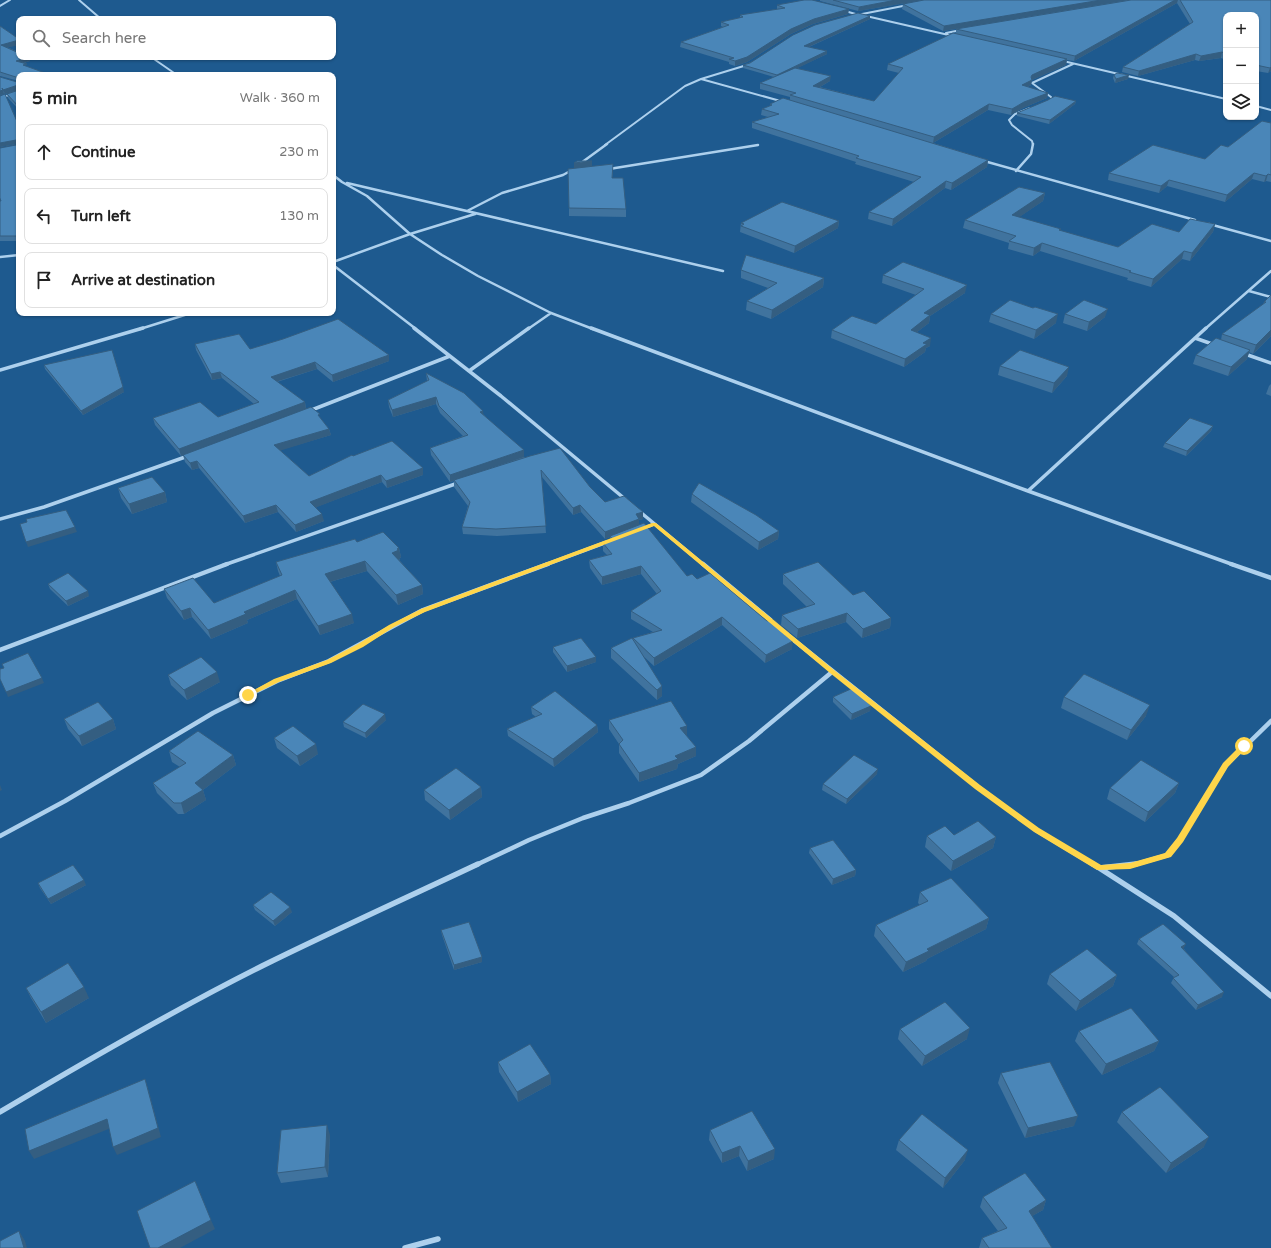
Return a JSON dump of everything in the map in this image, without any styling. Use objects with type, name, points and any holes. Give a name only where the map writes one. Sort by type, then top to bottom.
[{"type":"street","points":[[0,6],[10,0]]},
{"type":"street","points":[[79,0],[98,16]]},
{"type":"street","points":[[852,16],[912,4]]},
{"type":"street","points":[[843,10],[958,37]]},
{"type":"street","points":[[944,34],[965,29]]},
{"type":"street","points":[[156,60],[173,72]]},
{"type":"street","points":[[1061,61],[1223,98]]},
{"type":"street","points":[[563,175],[572,170],[685,86],[701,79],[740,68],[752,62]]},
{"type":"street","points":[[1045,104],[1052,99],[1051,96],[1032,83],[1073,64]]},
{"type":"street","points":[[701,79],[790,104]]},
{"type":"street","points":[[0,98],[16,93]]},
{"type":"street","points":[[1016,171],[1032,152],[1033,145],[1032,141],[1012,125],[1009,120],[1020,111],[1034,107]]},
{"type":"street","points":[[1259,107],[1271,110]]},
{"type":"street","points":[[606,170],[758,145]]},
{"type":"street","points":[[981,160],[1196,220]]},
{"type":"street","points":[[467,211],[502,193],[563,175],[577,173]]},
{"type":"street","points":[[336,177],[367,196],[410,234],[478,276],[551,312],[626,342],[1028,491],[1271,578]]},
{"type":"street","points":[[336,181],[723,271]]},
{"type":"street","points":[[336,261],[410,234],[476,214]]},
{"type":"street","points":[[1204,222],[1271,241]]},
{"type":"street","points":[[0,257],[16,255]]},
{"type":"street","points":[[336,267],[469,371],[630,504]]},
{"type":"street","points":[[1028,491],[1195,338],[1271,271]]},
{"type":"street","points":[[1248,291],[1271,297]]},
{"type":"street","points":[[469,371],[551,312]]},
{"type":"street","points":[[0,370],[182,316]]},
{"type":"street","points":[[1195,338],[1222,347]]},
{"type":"street","points":[[1243,354],[1271,363]]},
{"type":"street","points":[[306,412],[450,356]]},
{"type":"street","points":[[556,450],[563,448]]},
{"type":"street","points":[[0,519],[78,496],[191,456]]},
{"type":"street","points":[[0,650],[239,559],[461,482]]},
{"type":"street","points":[[636,509],[777,626]]},
{"type":"street","points":[[640,529],[654,524]]},
{"type":"street","points":[[0,836],[65,801],[213,713],[277,681],[329,661],[423,610],[611,540]]},
{"type":"street","points":[[783,631],[832,672],[978,787],[1036,830],[1100,868],[1174,916],[1271,996]]},
{"type":"street","points":[[0,1112],[171,1013],[262,966],[529,840],[583,818],[629,803],[701,774],[749,741],[832,672]]},
{"type":"street","points":[[1100,868],[1130,866],[1168,855],[1180,840],[1226,765],[1244,746],[1262,731],[1271,720]]},
{"type":"street","points":[[405,1248],[438,1239]]},
{"type":"building","points":[[812,0],[849,9],[814,19],[791,29],[747,57],[735,61],[729,59],[734,58],[681,42],[729,25],[721,22],[743,17],[740,15],[785,8],[777,5]]},
{"type":"building","points":[[833,0],[896,0],[859,7]]},
{"type":"building","points":[[924,0],[1101,0],[944,26],[903,4]]},
{"type":"building","points":[[1131,0],[1175,0],[1075,56],[956,29]]},
{"type":"building","points":[[1180,0],[1271,0],[1271,67],[1259,66],[1259,12],[1223,12],[1223,52],[1201,56],[1196,54],[1139,71],[1123,67],[1193,22]]},
{"type":"building","points":[[858,13],[870,16],[804,46],[827,51],[777,75],[743,65],[750,63],[793,35],[815,25]]},
{"type":"building","points":[[0,26],[16,37],[16,41],[1,45],[16,52],[16,60],[19,60],[16,61],[27,64],[23,65],[43,72],[16,72],[16,77],[0,72]]},
{"type":"building","points":[[953,33],[1067,59],[1032,75],[1032,80],[1022,85],[1048,93],[1024,102],[1012,109],[989,104],[934,137],[790,95],[796,93],[760,83],[795,68],[831,76],[813,86],[874,101],[903,68],[888,64]]},
{"type":"building","points":[[1117,73],[1129,75],[1116,79],[1114,75]]},
{"type":"building","points":[[0,77],[16,82],[16,86],[0,91]]},
{"type":"building","points":[[16,91],[16,104],[7,94]]},
{"type":"building","points":[[5,94],[16,119],[16,140],[0,143],[0,96]]},
{"type":"building","points":[[1055,96],[1076,101],[1050,120],[1017,113],[1048,100]]},
{"type":"building","points":[[783,98],[988,160],[952,183],[946,181],[893,219],[869,212],[921,177],[856,158],[859,156],[752,122],[779,114],[762,109]]},
{"type":"building","points":[[1262,121],[1271,123],[1271,175],[1268,174],[1266,176],[1254,173],[1227,195],[1169,180],[1161,186],[1109,173],[1153,145],[1205,159],[1221,145],[1228,147]]},
{"type":"building","points":[[16,145],[16,236],[0,236],[0,148]]},
{"type":"building","points":[[577,161],[592,161],[574,163]]},
{"type":"building","points":[[613,164],[612,178],[623,178],[626,209],[569,208],[568,169]]},
{"type":"building","points":[[1019,187],[1045,193],[1012,215],[1118,247],[1152,224],[1179,232],[1190,219],[1215,224],[1192,253],[1184,251],[1153,279],[1042,243],[1034,248],[1009,241],[1016,236],[965,220]]},
{"type":"building","points":[[782,202],[839,221],[795,246],[741,226],[744,224],[741,223]]},
{"type":"building","points":[[746,255],[824,278],[772,310],[747,301],[777,283],[741,270]]},
{"type":"building","points":[[903,262],[967,285],[924,313],[930,315],[911,330],[931,338],[923,343],[927,344],[905,359],[832,330],[852,316],[876,324],[924,289],[883,275]]},
{"type":"building","points":[[1271,295],[1271,330],[1256,345],[1222,334],[1266,302],[1264,302]]},
{"type":"building","points":[[1010,300],[1033,308],[1035,307],[1058,314],[1036,330],[991,314]]},
{"type":"building","points":[[1084,300],[1108,309],[1089,322],[1065,314]]},
{"type":"building","points":[[338,319],[389,355],[332,375],[315,362],[271,377],[305,402],[179,449],[153,418],[200,402],[218,417],[259,402],[220,372],[211,374],[195,344],[239,334],[250,349]]},
{"type":"building","points":[[1216,338],[1250,350],[1231,367],[1196,355]]},
{"type":"building","points":[[112,350],[123,387],[81,411],[44,365]]},
{"type":"building","points":[[1020,350],[1069,367],[1054,383],[1000,366]]},
{"type":"building","points":[[426,373],[464,393],[483,411],[480,412],[524,450],[450,475],[430,448],[468,435],[439,406],[436,397],[392,410],[388,400],[429,380]]},
{"type":"building","points":[[311,407],[320,414],[318,415],[329,429],[274,445],[309,476],[352,455],[353,456],[392,441],[423,468],[386,481],[381,475],[310,502],[322,514],[295,525],[276,505],[243,516],[197,461],[190,463],[183,455]]},
{"type":"building","points":[[1190,418],[1213,426],[1187,451],[1165,443]]},
{"type":"building","points":[[560,448],[590,487],[605,502],[624,496],[643,512],[636,514],[639,519],[605,532],[580,505],[573,508],[541,470],[546,526],[496,529],[462,527],[470,502],[454,480]]},
{"type":"building","points":[[152,477],[165,492],[129,504],[118,488]]},
{"type":"building","points":[[699,483],[756,515],[779,531],[759,542],[692,494]]},
{"type":"building","points":[[66,510],[75,527],[26,542],[20,524],[27,522],[26,519]]},
{"type":"building","points":[[644,523],[687,576],[692,574],[697,579],[710,573],[767,621],[773,619],[790,633],[785,635],[793,641],[766,655],[722,617],[654,658],[633,638],[662,630],[631,611],[661,591],[641,566],[602,577],[589,560],[612,554],[603,543],[613,540],[610,536]]},
{"type":"building","points":[[383,532],[399,548],[397,549],[399,550],[392,553],[422,585],[396,595],[365,561],[325,574],[352,614],[318,626],[295,590],[244,612],[246,614],[208,630],[190,608],[181,611],[164,589],[193,578],[214,603],[282,575],[276,562],[355,539],[357,542]]},
{"type":"building","points":[[818,562],[853,595],[864,591],[891,618],[863,629],[847,613],[798,629],[782,615],[815,604],[783,574]]},
{"type":"building","points":[[68,573],[88,591],[66,601],[48,584]]},
{"type":"building","points":[[581,638],[596,657],[567,666],[553,647]]},
{"type":"building","points":[[632,638],[662,686],[657,690],[611,648]]},
{"type":"building","points":[[28,653],[42,678],[6,692],[0,679],[0,669],[4,668],[2,664]]},
{"type":"building","points":[[201,657],[217,672],[184,690],[168,675]]},
{"type":"building","points":[[1084,674],[1150,705],[1131,730],[1064,697]]},
{"type":"building","points":[[853,688],[871,706],[852,714],[833,697]]},
{"type":"building","points":[[555,691],[597,725],[553,759],[507,729],[542,714],[531,707]]},
{"type":"building","points":[[671,701],[687,726],[680,728],[696,747],[675,756],[678,759],[639,773],[619,744],[623,740],[609,720]]},
{"type":"building","points":[[98,702],[113,719],[79,736],[64,719]]},
{"type":"building","points":[[363,704],[385,714],[365,733],[343,722]]},
{"type":"building","points":[[293,726],[316,744],[297,756],[274,738]]},
{"type":"building","points":[[198,731],[233,755],[195,783],[203,790],[181,803],[174,803],[153,783],[186,763],[169,751]]},
{"type":"building","points":[[854,755],[878,769],[847,799],[823,784]]},
{"type":"building","points":[[1141,760],[1179,783],[1148,812],[1110,788]]},
{"type":"building","points":[[456,768],[481,787],[449,810],[424,790]]},
{"type":"building","points":[[978,821],[996,837],[953,861],[927,836],[945,826],[954,835]]},
{"type":"building","points":[[833,840],[856,870],[833,879],[810,848]]},
{"type":"building","points":[[73,865],[84,880],[48,899],[38,883]]},
{"type":"building","points":[[951,878],[989,918],[927,949],[929,951],[906,962],[876,925],[928,901],[920,892]]},
{"type":"building","points":[[271,892],[290,907],[273,921],[253,905]]},
{"type":"building","points":[[469,922],[482,957],[454,965],[441,930]]},
{"type":"building","points":[[1163,924],[1186,944],[1181,947],[1224,992],[1198,1005],[1173,978],[1179,975],[1139,939]]},
{"type":"building","points":[[1087,949],[1117,975],[1080,1001],[1050,974]]},
{"type":"building","points":[[68,963],[84,987],[41,1012],[26,988]]},
{"type":"building","points":[[945,1002],[970,1028],[925,1056],[900,1029]]},
{"type":"building","points":[[1131,1008],[1159,1041],[1106,1064],[1079,1031]]},
{"type":"building","points":[[530,1044],[550,1074],[517,1092],[498,1062]]},
{"type":"building","points":[[1050,1062],[1078,1116],[1028,1128],[1001,1073]]},
{"type":"building","points":[[145,1079],[158,1128],[113,1147],[107,1119],[29,1151],[25,1129]]},
{"type":"building","points":[[1160,1087],[1209,1137],[1171,1163],[1122,1112]]},
{"type":"building","points":[[752,1111],[775,1149],[748,1161],[740,1146],[722,1153],[710,1130]]},
{"type":"building","points":[[922,1114],[968,1150],[945,1178],[899,1140]]},
{"type":"building","points":[[327,1125],[325,1167],[277,1173],[281,1130]]},
{"type":"building","points":[[1025,1173],[1046,1200],[1029,1211],[1052,1248],[989,1248],[982,1238],[1007,1228],[983,1197]]},
{"type":"building","points":[[195,1181],[211,1220],[158,1248],[150,1248],[137,1211]]},
{"type":"building","points":[[19,1231],[24,1248],[0,1248],[0,1241]]},
{"type":"route","points":[[248,695],[277,681],[329,661],[423,610],[654,524],[832,672],[978,787],[1036,830],[1100,868],[1130,866],[1168,855],[1180,840],[1226,765],[1244,746]]}]
